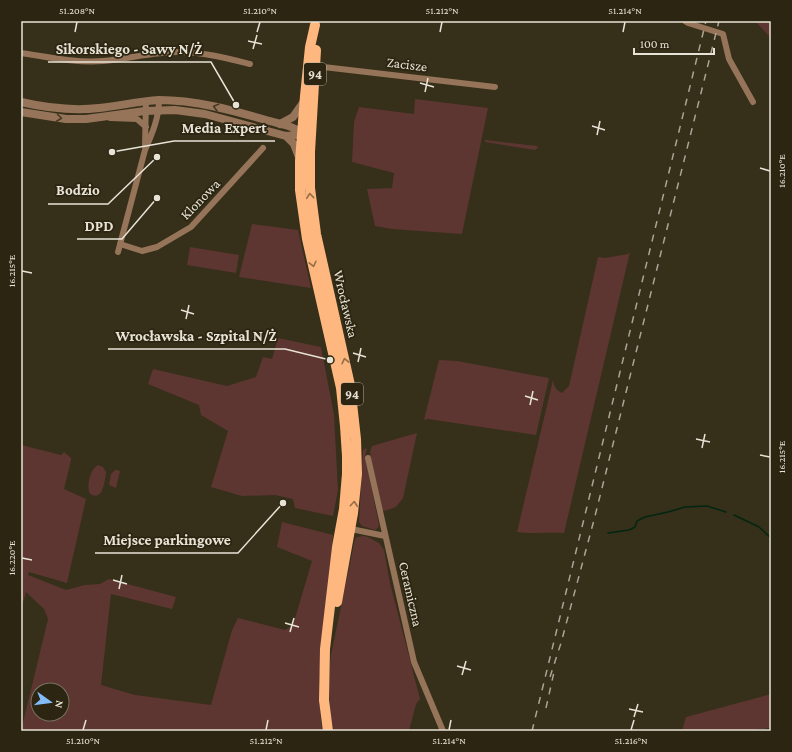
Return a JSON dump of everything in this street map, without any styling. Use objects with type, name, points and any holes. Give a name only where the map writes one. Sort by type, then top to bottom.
[{"type":"main road","name":"Wrocławska","points":[[315,23],[316,48],[310,152],[312,213],[350,385],[354,410],[357,474],[351,528],[326,658]]},
{"type":"main road","name":"Wrocławska","points":[[315,23],[310,47],[302,133],[300,190],[305,226],[341,388],[346,439],[347,474],[325,647],[326,658],[324,700],[328,731]]},
{"type":"street","points":[[685,21],[723,34],[729,59],[753,102]]},
{"type":"street","points":[[21,53],[83,61],[104,61],[158,54],[191,52],[250,64]]},
{"type":"street","name":"Zacisze","points":[[315,66],[495,86]]},
{"type":"street","points":[[118,252],[145,150],[152,135],[158,110],[158,100]]},
{"type":"street","points":[[21,102],[44,107],[75,110],[102,108],[158,100],[203,104],[296,129],[302,133],[310,152]]},
{"type":"street","points":[[280,124],[293,117],[305,100]]},
{"type":"street","points":[[145,150],[146,101]]},
{"type":"street","points":[[21,112],[66,119],[86,119],[146,111],[175,110],[205,114],[286,136],[294,136],[302,133],[308,129],[311,122]]},
{"type":"street","points":[[104,117],[137,119],[146,127]]},
{"type":"street","points":[[286,136],[297,150],[300,161]]},
{"type":"street","name":"Klonowa","points":[[120,244],[142,251],[157,247],[191,227],[263,148]]},
{"type":"street","name":"Ceramiczna","points":[[368,458],[414,662],[443,731]]},
{"type":"street","points":[[351,528],[385,536]]},
{"type":"shaded area","points":[[755,21],[771,21],[771,38]]},
{"type":"shaded area","points":[[415,99],[488,108],[462,234],[392,229],[375,226],[367,189],[392,188],[394,173],[352,162],[354,122],[359,107],[414,114]]},
{"type":"shaded area","points":[[485,140],[537,146],[538,148],[535,150],[485,142]]},
{"type":"shaded area","points":[[252,224],[298,230],[311,288],[239,277]]},
{"type":"shaded area","points":[[190,247],[239,255],[236,273],[187,265]]},
{"type":"shaded area","points":[[630,252],[564,533],[517,532],[553,380],[558,391],[562,393],[569,386],[598,257],[605,258],[628,254]]},
{"type":"shaded area","points":[[278,338],[321,347],[334,415],[338,490],[333,516],[295,508],[293,499],[275,495],[242,496],[211,487],[228,431],[201,415],[199,405],[148,384],[153,369],[227,386],[256,377],[263,357],[272,359]]},
{"type":"shaded area","points":[[439,360],[457,361],[549,378],[536,435],[428,419],[424,420]]},
{"type":"shaded area","points":[[417,433],[403,498],[396,507],[384,511],[382,509],[371,459],[370,452],[372,446]]},
{"type":"shaded area","points":[[21,445],[61,455],[64,452],[71,458],[71,460],[64,489],[86,499],[67,583],[29,572],[28,575],[66,590],[85,585],[100,584],[109,579],[176,597],[172,609],[111,594],[101,685],[135,695],[211,705],[232,630],[238,618],[285,630],[293,625],[312,561],[277,547],[282,522],[333,535],[319,680],[321,721],[323,731],[21,731],[30,694],[30,722],[70,722],[70,682],[33,682],[48,619],[44,609],[26,592],[21,609]]},
{"type":"shaded area","points":[[367,448],[365,457],[379,525],[375,530],[362,526],[359,522],[363,450]]},
{"type":"shaded area","points":[[98,465],[103,467],[106,474],[102,490],[98,495],[94,496],[90,494],[88,487],[91,474]]},
{"type":"shaded area","points":[[115,470],[120,471],[116,488],[109,485],[111,474]]},
{"type":"shaded area","points":[[363,536],[379,543],[384,550],[390,583],[420,699],[416,704],[409,731],[334,731],[329,693],[331,655],[355,539]]},
{"type":"shaded area","points":[[771,694],[771,731],[682,731],[686,717]]},
{"type":"waterway","points":[[608,533],[629,530],[635,527],[637,521],[645,517],[685,507],[707,506],[726,512]]},
{"type":"waterway","points":[[734,515],[759,527],[771,538]]},
{"type":"waterway","points":[[752,731],[771,729]]},
{"type":"railway","points":[[532,731],[706,21]]},
{"type":"railway","points":[[550,677],[561,643],[594,520],[719,21]]},
{"type":"railway","points":[[546,708],[554,672]]},
{"type":"place","name":"Sikorskiego - Sawy N/Ż","points":[[236,105]]},
{"type":"place","name":"Media Expert","points":[[112,152]]},
{"type":"place","name":"Bodzio","points":[[157,157]]},
{"type":"place","name":"DPD","points":[[157,198]]},
{"type":"place","name":"Wrocławska - Szpital N/Ż","points":[[330,360]]},
{"type":"place","name":"Miejsce parkingowe","points":[[283,503]]}]
